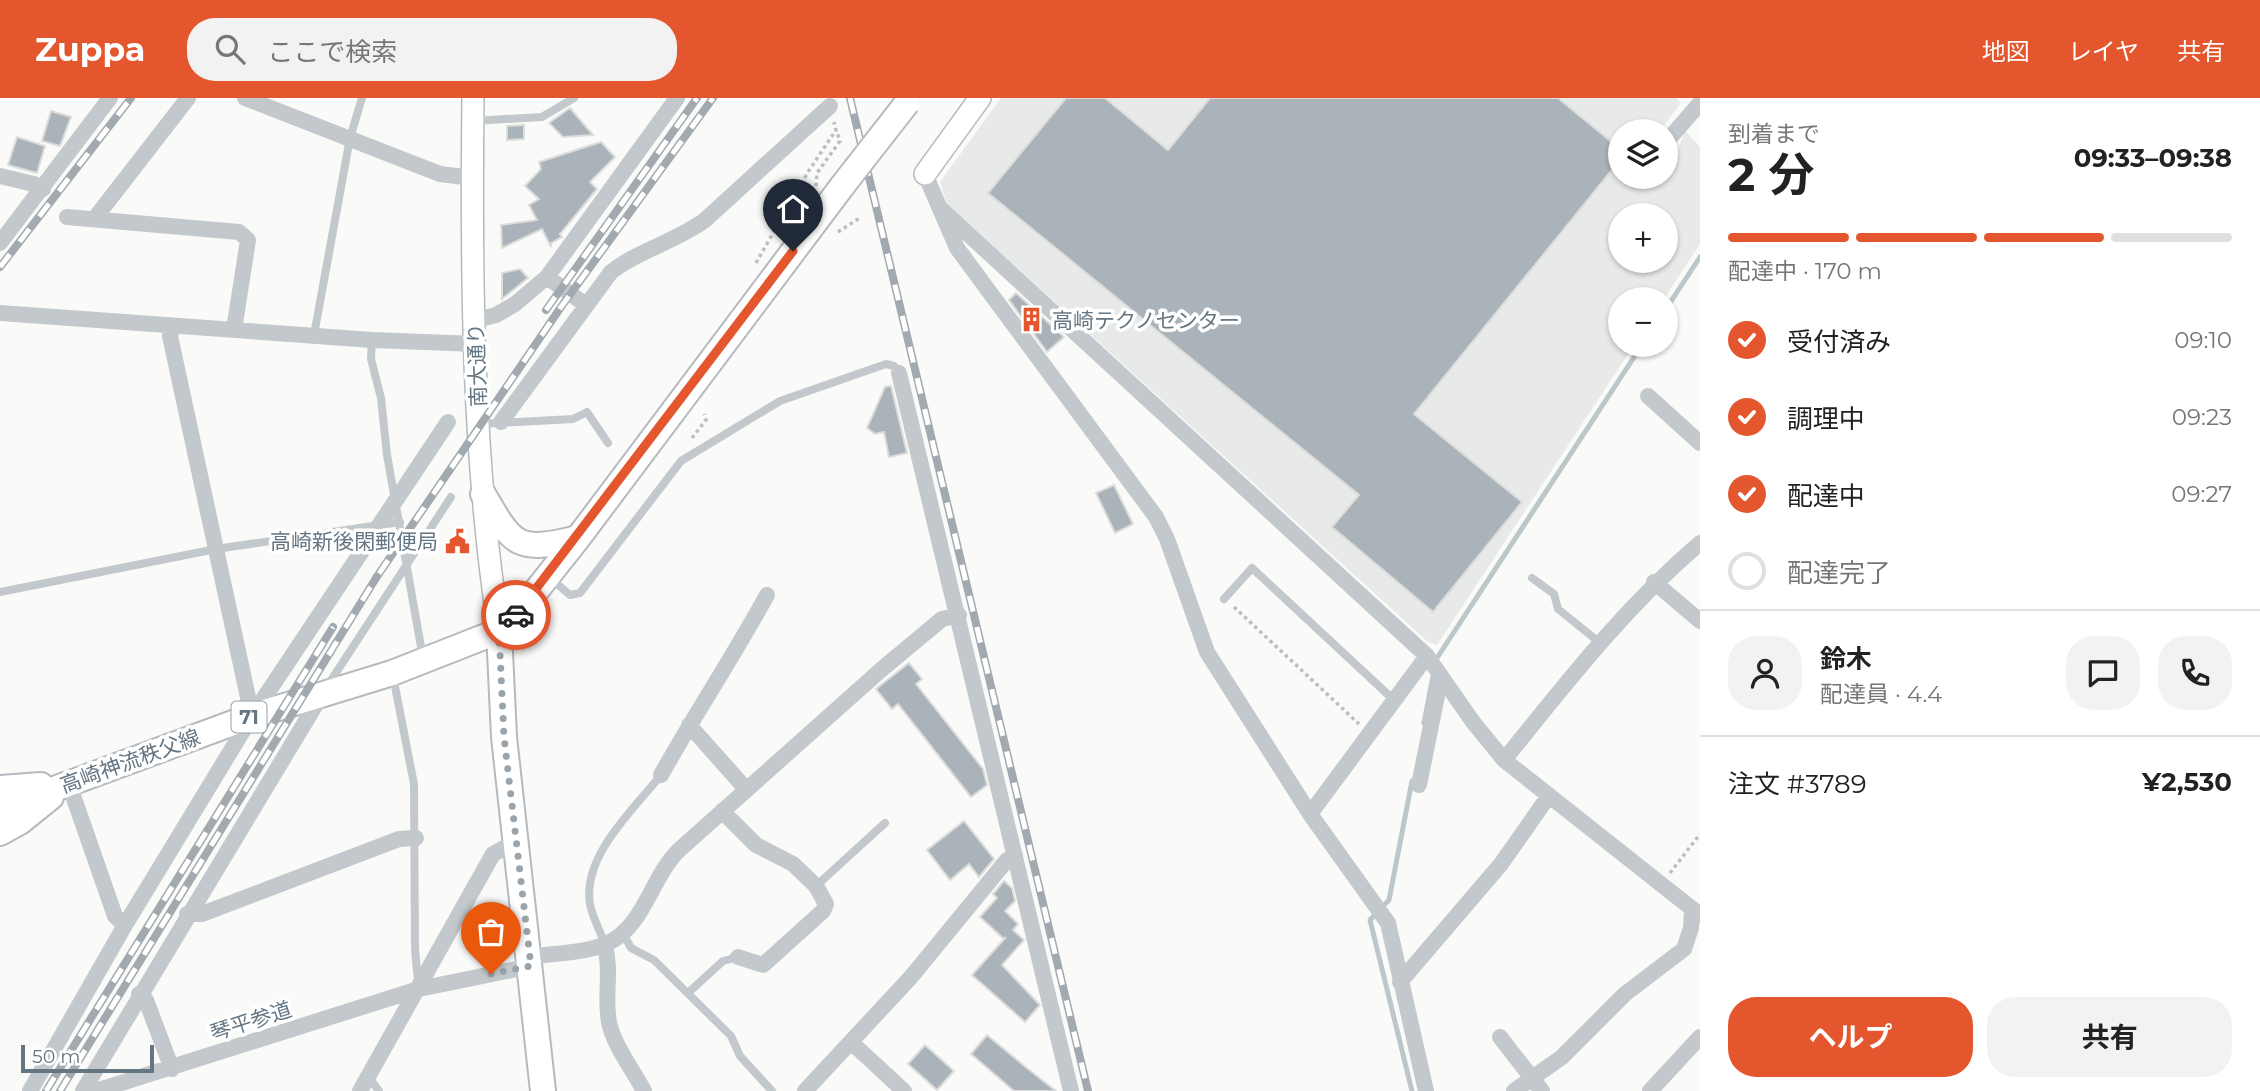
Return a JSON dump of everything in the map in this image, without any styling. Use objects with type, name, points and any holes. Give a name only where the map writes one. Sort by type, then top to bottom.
[{"type":"main road","name":"南大通り","points":[[473,98],[472,178],[479,424],[483,494],[499,631]]},
{"type":"main road","points":[[543,1091],[531,962],[504,737],[499,631],[513,620],[578,538],[909,100]]},
{"type":"main road","points":[[925,174],[971,102]]},
{"type":"main road","points":[[483,494],[503,528],[519,542],[542,547],[578,538]]},
{"type":"main road","name":"高崎神流秩父線","points":[[0,809],[251,716],[392,673],[499,631]]},
{"type":"main road","name":"71","points":[[0,788],[69,784]]},
{"type":"main road","name":"71","points":[[0,833],[20,822],[69,784]]},
{"type":"street","points":[[0,243],[110,98]]},
{"type":"street","points":[[95,218],[188,98]]},
{"type":"street","points":[[245,98],[440,174],[472,178]]},
{"type":"street","points":[[476,320],[515,304],[547,277],[677,98]]},
{"type":"street","points":[[501,422],[611,272],[624,262],[684,235],[705,220],[830,102]]},
{"type":"street","points":[[1678,129],[1700,103]]},
{"type":"street","points":[[925,174],[957,248],[1156,517],[1167,539],[1207,652],[1310,814],[1388,923],[1426,1091]]},
{"type":"street","points":[[0,176],[34,184],[43,189]]},
{"type":"street","points":[[936,203],[1427,656],[1473,722],[1504,760],[1696,912],[1684,949],[1625,994],[1538,1085],[1514,1091]]},
{"type":"street","points":[[67,217],[239,232],[248,240],[234,330]]},
{"type":"street","points":[[547,277],[586,305]]},
{"type":"street","points":[[0,313],[372,340],[476,344]]},
{"type":"street","points":[[173,327],[170,336],[251,716]]},
{"type":"street","points":[[899,373],[1071,1091]]},
{"type":"street","points":[[1648,396],[1700,443]]},
{"type":"street","points":[[30,1091],[125,925],[251,716],[448,422]]},
{"type":"street","points":[[1504,760],[1599,642],[1654,582],[1700,543]]},
{"type":"street","points":[[1654,582],[1700,621]]},
{"type":"street","points":[[661,775],[689,725],[727,670],[766,595]]},
{"type":"street","points":[[644,1091],[609,1025],[607,1003],[611,969],[606,944],[623,933],[636,917],[670,859],[746,789],[942,619],[959,615]]},
{"type":"street","points":[[1310,814],[1396,702],[1427,656]]},
{"type":"street","points":[[1419,785],[1441,676]]},
{"type":"street","points":[[83,1091],[187,914],[321,696]]},
{"type":"street","points":[[689,725],[746,789]]},
{"type":"street","points":[[69,784],[115,916],[125,925]]},
{"type":"street","points":[[1400,982],[1501,864],[1548,797]]},
{"type":"street","points":[[722,811],[756,845],[780,855],[816,886],[826,904],[823,911],[770,961],[763,965],[738,957]]},
{"type":"street","points":[[187,914],[202,914],[399,839],[415,838]]},
{"type":"street","points":[[360,1091],[493,854],[516,842]]},
{"type":"street","points":[[805,1091],[911,977],[1007,860],[1015,855]]},
{"type":"street","name":"琴平参道","points":[[96,1091],[419,989],[606,944]]},
{"type":"street","points":[[139,994],[146,1000],[172,1069]]},
{"type":"street","points":[[1500,1037],[1538,1085]]},
{"type":"street","points":[[1650,1091],[1700,1037]]},
{"type":"street","points":[[851,1042],[904,1091]]},
{"type":"lane","points":[[314,335],[350,138],[362,98]]},
{"type":"lane","points":[[473,121],[542,117],[574,98]]},
{"type":"lane","points":[[372,340],[371,359],[381,398],[423,660]]},
{"type":"lane","points":[[547,576],[570,595],[580,593],[681,461],[780,401],[886,364],[894,366],[899,373]]},
{"type":"lane","points":[[479,424],[573,419],[587,412],[608,443]]},
{"type":"lane","points":[[321,696],[451,497]]},
{"type":"lane","points":[[0,592],[216,549],[400,522]]},
{"type":"lane","points":[[1224,599],[1252,568],[1396,702]]},
{"type":"lane","points":[[1532,578],[1554,594],[1558,609],[1599,642]]},
{"type":"lane","points":[[392,673],[414,784],[415,949],[419,989]]},
{"type":"lane","points":[[606,944],[590,904],[591,873],[600,853],[661,775]]},
{"type":"lane","points":[[816,886],[885,823]]},
{"type":"lane","points":[[623,933],[631,948],[654,960],[689,992],[731,1037],[740,1056],[772,1091]]},
{"type":"lane","points":[[689,992],[723,961],[738,957]]},
{"type":"lane","points":[[368,1076],[379,1091]]},
{"type":"path","points":[[816,186],[817,173],[840,141],[830,102]]},
{"type":"path","points":[[754,267],[808,172],[836,130]]},
{"type":"path","points":[[838,232],[861,217]]},
{"type":"path","points":[[1224,599],[1370,734]]},
{"type":"path","points":[[1668,892],[1672,867],[1700,834]]},
{"type":"shaded area","points":[[1001,98],[1676,98],[1681,103],[1669,119],[1608,119],[1608,189],[1678,189],[1678,149],[1685,131],[1700,147],[1700,244],[1672,287],[1608,287],[1608,357],[1626,357],[1437,645],[1428,642],[947,204],[940,182]]},
{"type":"building","points":[[1066,98],[1105,98],[1168,150],[1210,98],[1558,98],[1608,139],[1608,175],[1414,414],[1522,502],[1433,612],[1332,527],[1359,495],[988,193]]},
{"type":"building","points":[[570,108],[593,135],[563,137],[549,123]]},
{"type":"building","points":[[51,111],[71,117],[60,146],[42,141]]},
{"type":"building","points":[[524,125],[524,139],[507,140],[507,126]]},
{"type":"building","points":[[17,137],[45,146],[37,173],[8,165]]},
{"type":"building","points":[[601,142],[615,157],[590,182],[597,189],[560,234],[562,237],[551,243],[551,247],[542,229],[502,248],[501,225],[537,220],[529,205],[539,199],[525,186],[541,169],[539,162]]},
{"type":"building","points":[[520,269],[528,278],[502,299],[502,273]]},
{"type":"building","name":"高崎テクノセンター","points":[[1016,293],[1064,337],[1047,352],[1009,300]]},
{"type":"building","points":[[891,386],[907,453],[889,457],[884,432],[875,434],[867,428],[885,387]]},
{"type":"building","points":[[1114,485],[1133,524],[1115,533],[1096,493]]},
{"type":"building","points":[[909,663],[922,679],[916,684],[983,769],[987,785],[971,797],[898,704],[892,709],[876,689]]},
{"type":"building","points":[[964,821],[994,859],[979,877],[969,864],[950,880],[927,850]]},
{"type":"building","points":[[1004,881],[1012,888],[1015,901],[1005,911],[1018,924],[1013,930],[1024,940],[1002,965],[1040,1005],[1025,1022],[972,975],[1006,937],[1004,939],[980,917],[997,898],[993,894]]},
{"type":"building","points":[[987,1035],[1056,1091],[1014,1091],[971,1054]]},
{"type":"building","points":[[925,1045],[954,1071],[937,1090],[908,1064]]},
{"type":"waterway","points":[[1678,291],[1700,257]]},
{"type":"waterway","points":[[1435,661],[1634,357]]},
{"type":"waterway","points":[[1424,723],[1434,671]]},
{"type":"waterway","points":[[1412,781],[1389,900],[1370,920],[1412,1091]]},
{"type":"railway","points":[[0,267],[131,98]]},
{"type":"railway","points":[[546,310],[697,98]]},
{"type":"railway","points":[[60,1091],[376,578],[561,307],[713,98]]},
{"type":"railway","points":[[850,98],[1088,1091]]},
{"type":"railway","points":[[46,1091],[333,627]]},
{"type":"way so far","points":[[491,974],[531,966],[504,737],[499,631],[516,615]]},
{"type":"place","name":"高崎テクノセンター","points":[[1032,320]]},
{"type":"place","name":"高崎新後閑郵便局","points":[[458,541]]},
{"type":"route","points":[[516,615],[578,538],[793,251]]}]
